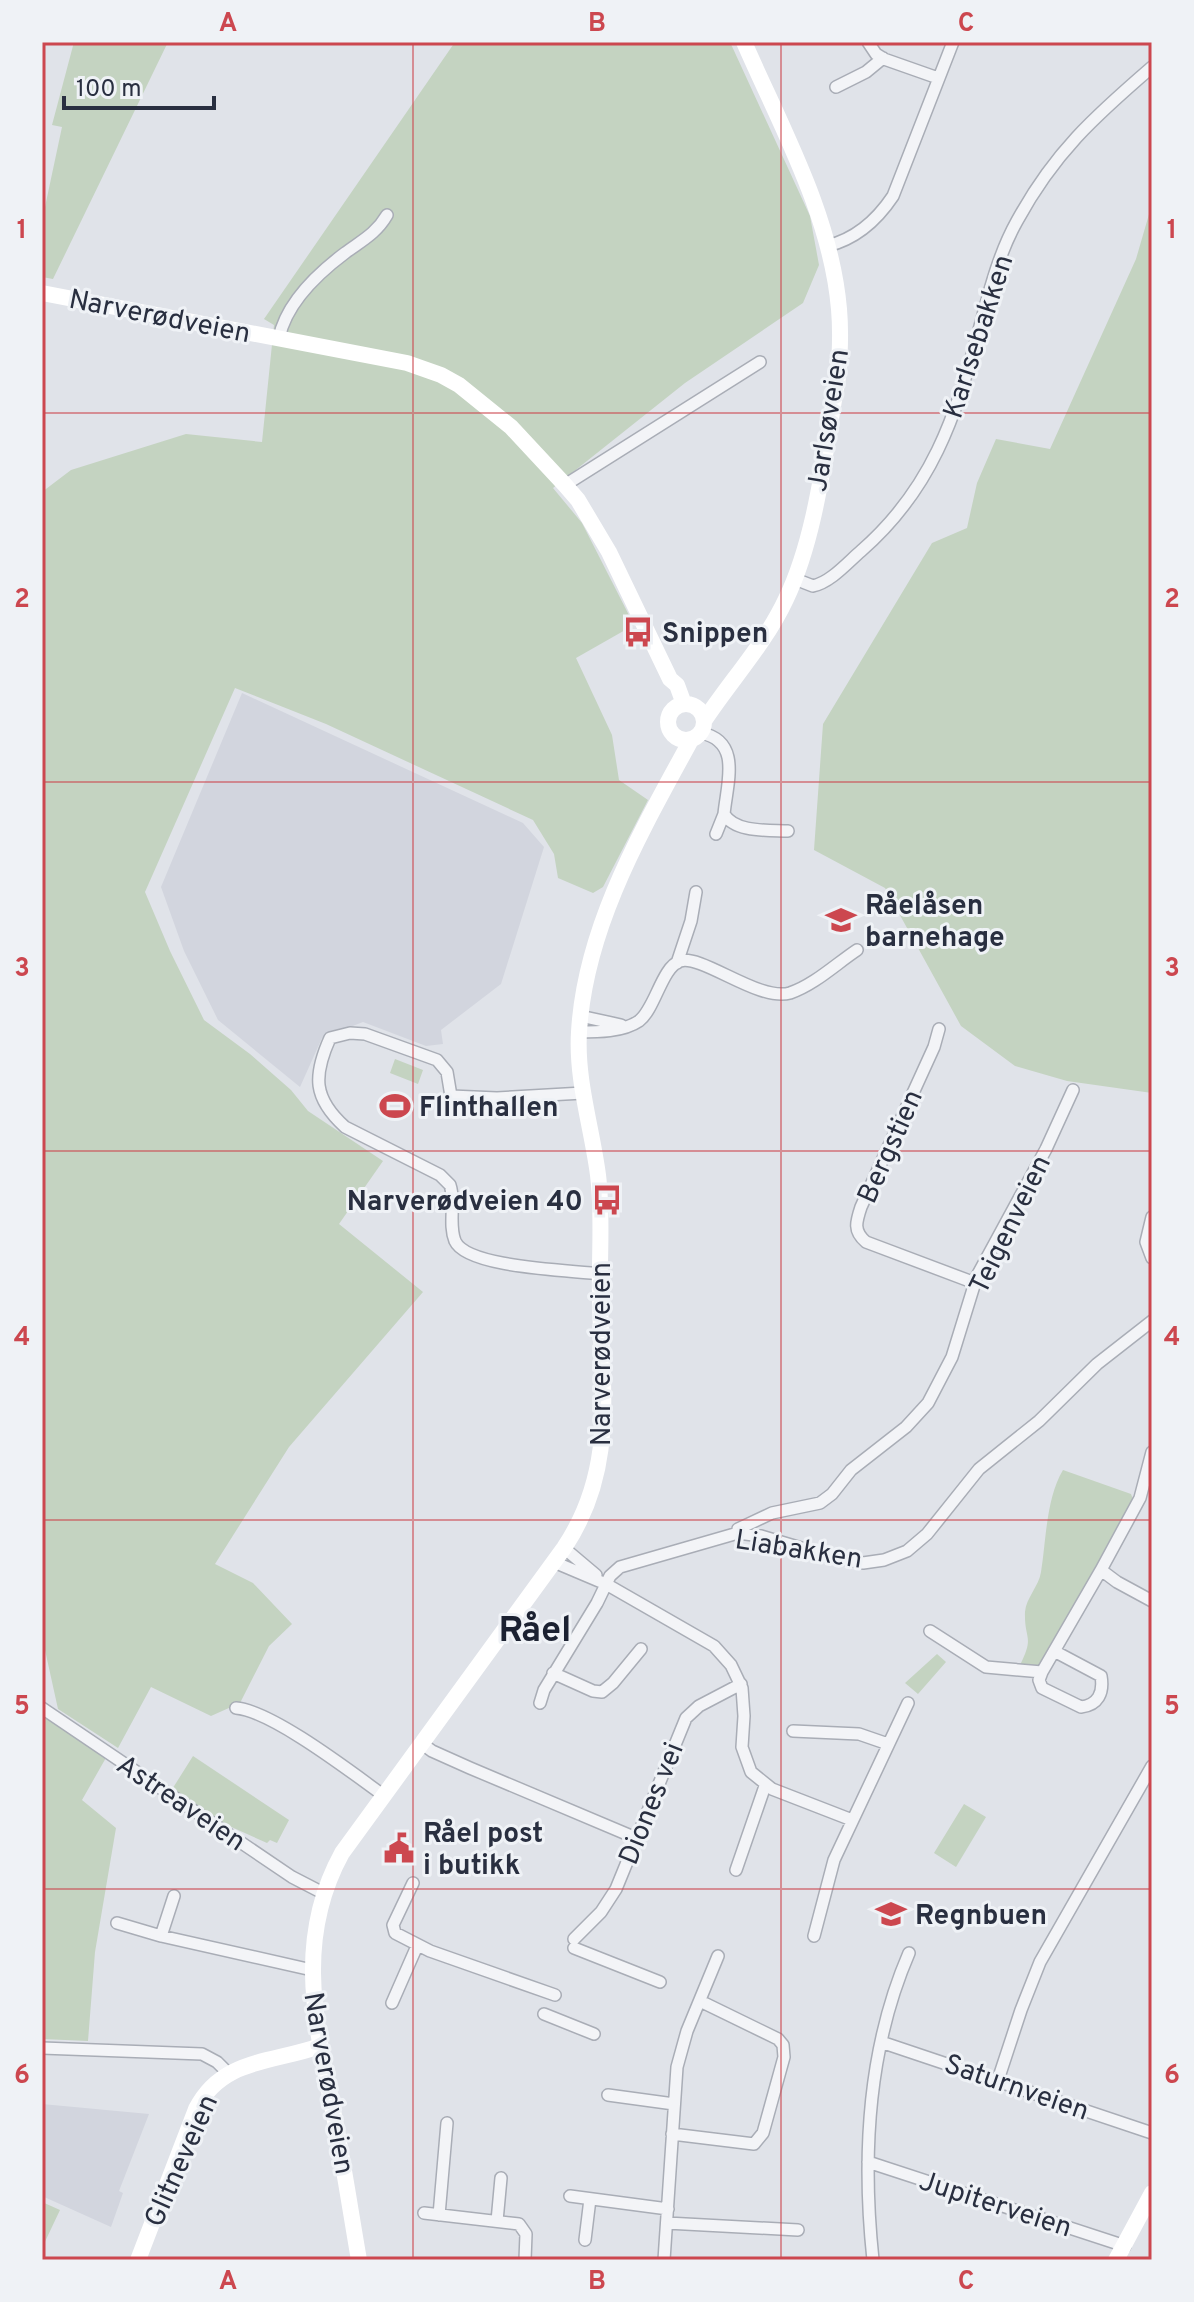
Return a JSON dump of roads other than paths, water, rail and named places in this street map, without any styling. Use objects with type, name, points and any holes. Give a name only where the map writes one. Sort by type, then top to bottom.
[{"type":"main road","name":"Jarlsøveien","points":[[699,731],[722,694],[760,646],[795,579],[808,537],[838,377],[839,309],[827,246],[808,187],[744,42]]},
{"type":"main road","name":"Narverødveien","points":[[42,293],[407,363],[459,385],[492,410],[565,485],[599,534],[670,679],[677,685],[684,707],[699,731],[630,856],[614,894],[586,982],[580,1024],[583,1093],[600,1189],[603,1413],[599,1465],[588,1505],[559,1555],[342,1853],[323,1893],[313,1937],[312,1970],[320,2046],[356,2208],[359,2260]]},
{"type":"main road","name":"Jarlsøveien","points":[[684,707],[722,694]]},
{"type":"main road","name":"Narverødveien","points":[[678,765],[674,737],[668,727],[684,707]]},
{"type":"main road","points":[[674,737],[679,740],[699,731]]},
{"type":"main road","name":"Glitneveien","points":[[138,2260],[196,2109],[209,2089],[227,2072],[320,2046]]},
{"type":"main road","name":"Glitneveien","points":[[280,2059],[323,2064]]},
{"type":"main road","points":[[1120,2253],[1152,2193]]},
{"type":"street","points":[[868,42],[883,58],[938,78]]},
{"type":"street","points":[[827,246],[854,235],[881,214],[902,176],[953,42]]},
{"type":"street","points":[[836,87],[866,72],[883,58]]},
{"type":"street","name":"Karlsebakken","points":[[795,579],[813,586],[828,579],[888,525],[918,489],[958,402],[990,290],[1016,223],[1061,152],[1083,128],[1152,67]]},
{"type":"street","name":"Narverødveien","points":[[279,338],[281,325],[295,303],[334,262],[370,237],[387,215]]},
{"type":"street","points":[[565,485],[760,362]]},
{"type":"street","name":"Narverødveien","points":[[699,731],[714,735],[727,748],[729,765],[724,814],[716,834]]},
{"type":"street","points":[[724,814],[727,820],[740,826],[788,831]]},
{"type":"street","points":[[580,1024],[626,1026],[637,1022],[646,1013],[671,968],[677,963],[691,921],[696,892]]},
{"type":"street","points":[[677,963],[693,961],[728,978],[771,992],[788,994],[857,950]]},
{"type":"street","name":"Bergstien","points":[[939,1029],[934,1047],[861,1207],[856,1228],[866,1242],[975,1283]]},
{"type":"street","points":[[583,1093],[497,1098],[451,1096],[447,1072],[437,1060],[365,1034],[350,1033],[330,1038],[319,1066],[319,1087],[326,1107],[345,1127],[440,1175],[450,1185],[454,1235],[456,1243],[465,1253],[495,1263],[600,1274]]},
{"type":"street","name":"Teigenveien","points":[[738,1533],[738,1529],[772,1513],[820,1503],[832,1494],[848,1473],[906,1427],[928,1403],[948,1367],[985,1259],[1046,1149],[1073,1090]]},
{"type":"street","points":[[1152,1217],[1146,1242],[1152,1258]]},
{"type":"street","name":"Liabakken","points":[[606,1584],[612,1572],[625,1564],[738,1533],[761,1536],[863,1563],[884,1560],[907,1551],[927,1534],[979,1469],[1039,1421],[1097,1364],[1152,1321]]},
{"type":"street","points":[[1054,1651],[1099,1674],[1102,1679],[1101,1694],[1094,1703],[1081,1707],[1042,1688],[1039,1680],[1042,1672],[1140,1498],[1152,1452]]},
{"type":"street","points":[[559,1555],[714,1646],[731,1665],[741,1684],[744,1700],[743,1755],[751,1772],[765,1786],[852,1820]]},
{"type":"street","points":[[1101,1570],[1152,1601]]},
{"type":"street","points":[[540,1703],[553,1673],[606,1584]]},
{"type":"street","points":[[930,1631],[986,1667],[1042,1672]]},
{"type":"street","points":[[553,1673],[602,1692],[641,1649]]},
{"type":"street","name":"Diones vei","points":[[660,1982],[574,1943],[616,1889],[686,1718],[699,1706],[741,1684]]},
{"type":"street","points":[[814,1936],[827,1878],[908,1703]]},
{"type":"street","name":"Astreaveien","points":[[42,1708],[292,1877],[323,1893]]},
{"type":"street","points":[[236,1708],[247,1709],[279,1725],[383,1795]]},
{"type":"street","points":[[793,1731],[859,1734],[888,1744]]},
{"type":"street","points":[[421,1743],[470,1768],[636,1838]]},
{"type":"street","points":[[998,2080],[1040,1962],[1152,1766]]},
{"type":"street","points":[[736,1870],[765,1786]]},
{"type":"street","points":[[413,1883],[392,1929],[400,1938],[555,1995]]},
{"type":"street","points":[[161,1936],[174,1896]]},
{"type":"street","points":[[117,1923],[312,1970]]},
{"type":"street","points":[[392,2003],[417,1946]]},
{"type":"street","points":[[873,2260],[868,2162],[871,2097],[890,2004],[909,1953]]},
{"type":"street","points":[[664,2260],[680,2050],[718,1956]]},
{"type":"street","points":[[672,2134],[754,2144],[763,2133],[784,2057],[783,2045],[778,2039],[700,2001]]},
{"type":"street","points":[[544,2014],[594,2034]]},
{"type":"street","name":"Saturnveien","points":[[881,2042],[1152,2133]]},
{"type":"street","points":[[42,2048],[202,2054],[227,2072]]},
{"type":"street","points":[[608,2095],[674,2104]]},
{"type":"street","points":[[439,2215],[447,2123]]},
{"type":"street","name":"Jupiterveien","points":[[868,2162],[1120,2253]]},
{"type":"street","points":[[497,2221],[501,2178]]},
{"type":"street","points":[[570,2196],[668,2209]]},
{"type":"street","points":[[585,2240],[590,2199]]},
{"type":"street","points":[[424,2213],[516,2223],[524,2229],[525,2260]]},
{"type":"street","points":[[667,2223],[798,2230]]},
{"type":"place","name":"Snippen","points":[[638,632]]},
{"type":"place","name":"Råelåsen barnehage","points":[[841,920]]},
{"type":"place","name":"Flinthallen","points":[[395,1106]]},
{"type":"place","name":"Narverødveien 40","points":[[607,1200]]},
{"type":"place","name":"Råel post i butikk","points":[[399,1848]]},
{"type":"place","name":"Regnbuen","points":[[891,1914]]},
{"type":"district","name":"Råel","points":[[535,1628]]}]
